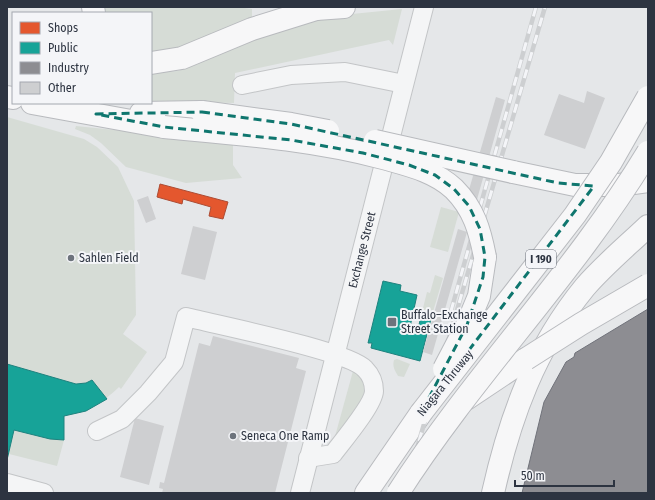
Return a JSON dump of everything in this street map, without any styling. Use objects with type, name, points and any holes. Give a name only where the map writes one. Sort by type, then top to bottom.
[{"type":"highway","points":[[289,7],[316,9],[344,7]]},
{"type":"highway","points":[[152,63],[182,58],[252,29],[316,9]]},
{"type":"highway","name":"Niagara Thruway","points":[[366,493],[421,413],[575,215],[611,162],[648,97]]},
{"type":"highway","points":[[37,104],[164,127],[291,140],[363,153],[416,168],[435,176],[454,189],[469,206],[480,229],[485,257],[483,277],[479,296],[467,325],[421,413]]},
{"type":"highway","points":[[96,114],[202,112],[291,124],[329,131],[558,183],[596,186],[648,181]]},
{"type":"highway","name":"Niagara Thruway","points":[[398,493],[424,453],[600,225],[648,152]]},
{"type":"highway","points":[[493,493],[501,456],[517,406],[542,353],[572,304],[586,286],[648,226]]},
{"type":"highway","points":[[464,401],[581,324],[648,285]]},
{"type":"street","name":"Exchange Street","points":[[300,493],[424,7]]},
{"type":"street","points":[[242,85],[291,75],[345,72],[404,84]]},
{"type":"street","points":[[97,431],[122,419],[148,393],[174,362],[186,317],[335,354],[365,368],[372,379],[374,392],[371,402],[333,454],[308,458]]},
{"type":"street","points":[[7,483],[44,493]]},
{"type":"highlighted area","points":[[202,112],[291,124],[558,183],[594,186],[421,413],[467,325],[483,277],[485,257],[480,229],[469,206],[454,189],[435,175],[409,165],[363,153],[291,140],[164,127],[96,114]]},
{"type":"shaded area","points":[[104,7],[237,7],[252,9],[252,17],[171,51],[152,56],[152,12],[104,12]]},
{"type":"shaded area","points":[[402,9],[393,45],[389,40],[235,73],[234,103],[152,101],[152,73],[178,71],[263,33],[312,18]]},
{"type":"shaded area","name":"Sahlen Field","points":[[7,117],[84,139],[97,147],[118,167],[134,201],[136,315],[123,334],[147,352],[121,389],[119,387],[107,398],[87,410],[73,415],[64,416],[64,440],[57,466],[9,454],[7,460]]},
{"type":"shaded area","points":[[76,126],[233,142],[233,165],[242,178],[186,183],[126,167],[101,143],[90,135],[75,129]]},
{"type":"shaded area","points":[[441,207],[459,212],[448,252],[430,247]]},
{"type":"shaded area","points":[[435,275],[443,278],[432,315],[422,312],[427,292],[430,293]]},
{"type":"shaded area","points":[[397,359],[410,364],[404,377],[398,376],[394,368],[394,360]]},
{"type":"shaded area","points":[[353,371],[362,381],[365,387],[366,395],[334,440]]},
{"type":"building: Shops","points":[[160,184],[228,202],[223,219],[209,216],[211,207],[183,199],[182,204],[157,197]]},
{"type":"building: Public","name":"Buffalo–Exchange Street Station","points":[[383,281],[401,285],[400,291],[417,295],[410,327],[418,329],[422,312],[432,315],[420,361],[371,348],[372,343],[368,343]]},
{"type":"building: Public","points":[[7,364],[76,384],[86,383],[92,380],[107,399],[86,411],[64,416],[64,440],[50,439],[14,430],[7,460]]},
{"type":"building: Industry","points":[[648,309],[648,493],[522,493],[544,402],[566,362],[574,357],[575,353]]},
{"type":"building: Other","points":[[587,91],[605,98],[585,149],[544,135],[559,94],[584,103]]},
{"type":"building: Other","points":[[496,97],[505,100],[476,203],[466,200]]},
{"type":"building: Other","points":[[148,196],[156,219],[146,223],[137,200]]},
{"type":"building: Other","points":[[193,226],[217,232],[205,280],[181,274]]},
{"type":"building: Other","points":[[458,229],[467,232],[432,355],[423,352]]},
{"type":"building: Other","name":"Seneca One Ramp","points":[[213,336],[299,358],[296,368],[306,371],[275,493],[162,493],[163,489],[159,488],[160,482],[164,483],[199,343],[210,346]]},
{"type":"building: Other","points":[[135,418],[164,426],[149,485],[120,477]]},
{"type":"railway","points":[[451,311],[536,7]]},
{"type":"railway","points":[[404,493],[545,7]]},
{"type":"place","name":"Sahlen Field","points":[[71,258]]},
{"type":"place","name":"Buffalo–Exchange Street Station","points":[[392,322]]},
{"type":"place","name":"Seneca One Ramp","points":[[233,436]]}]
